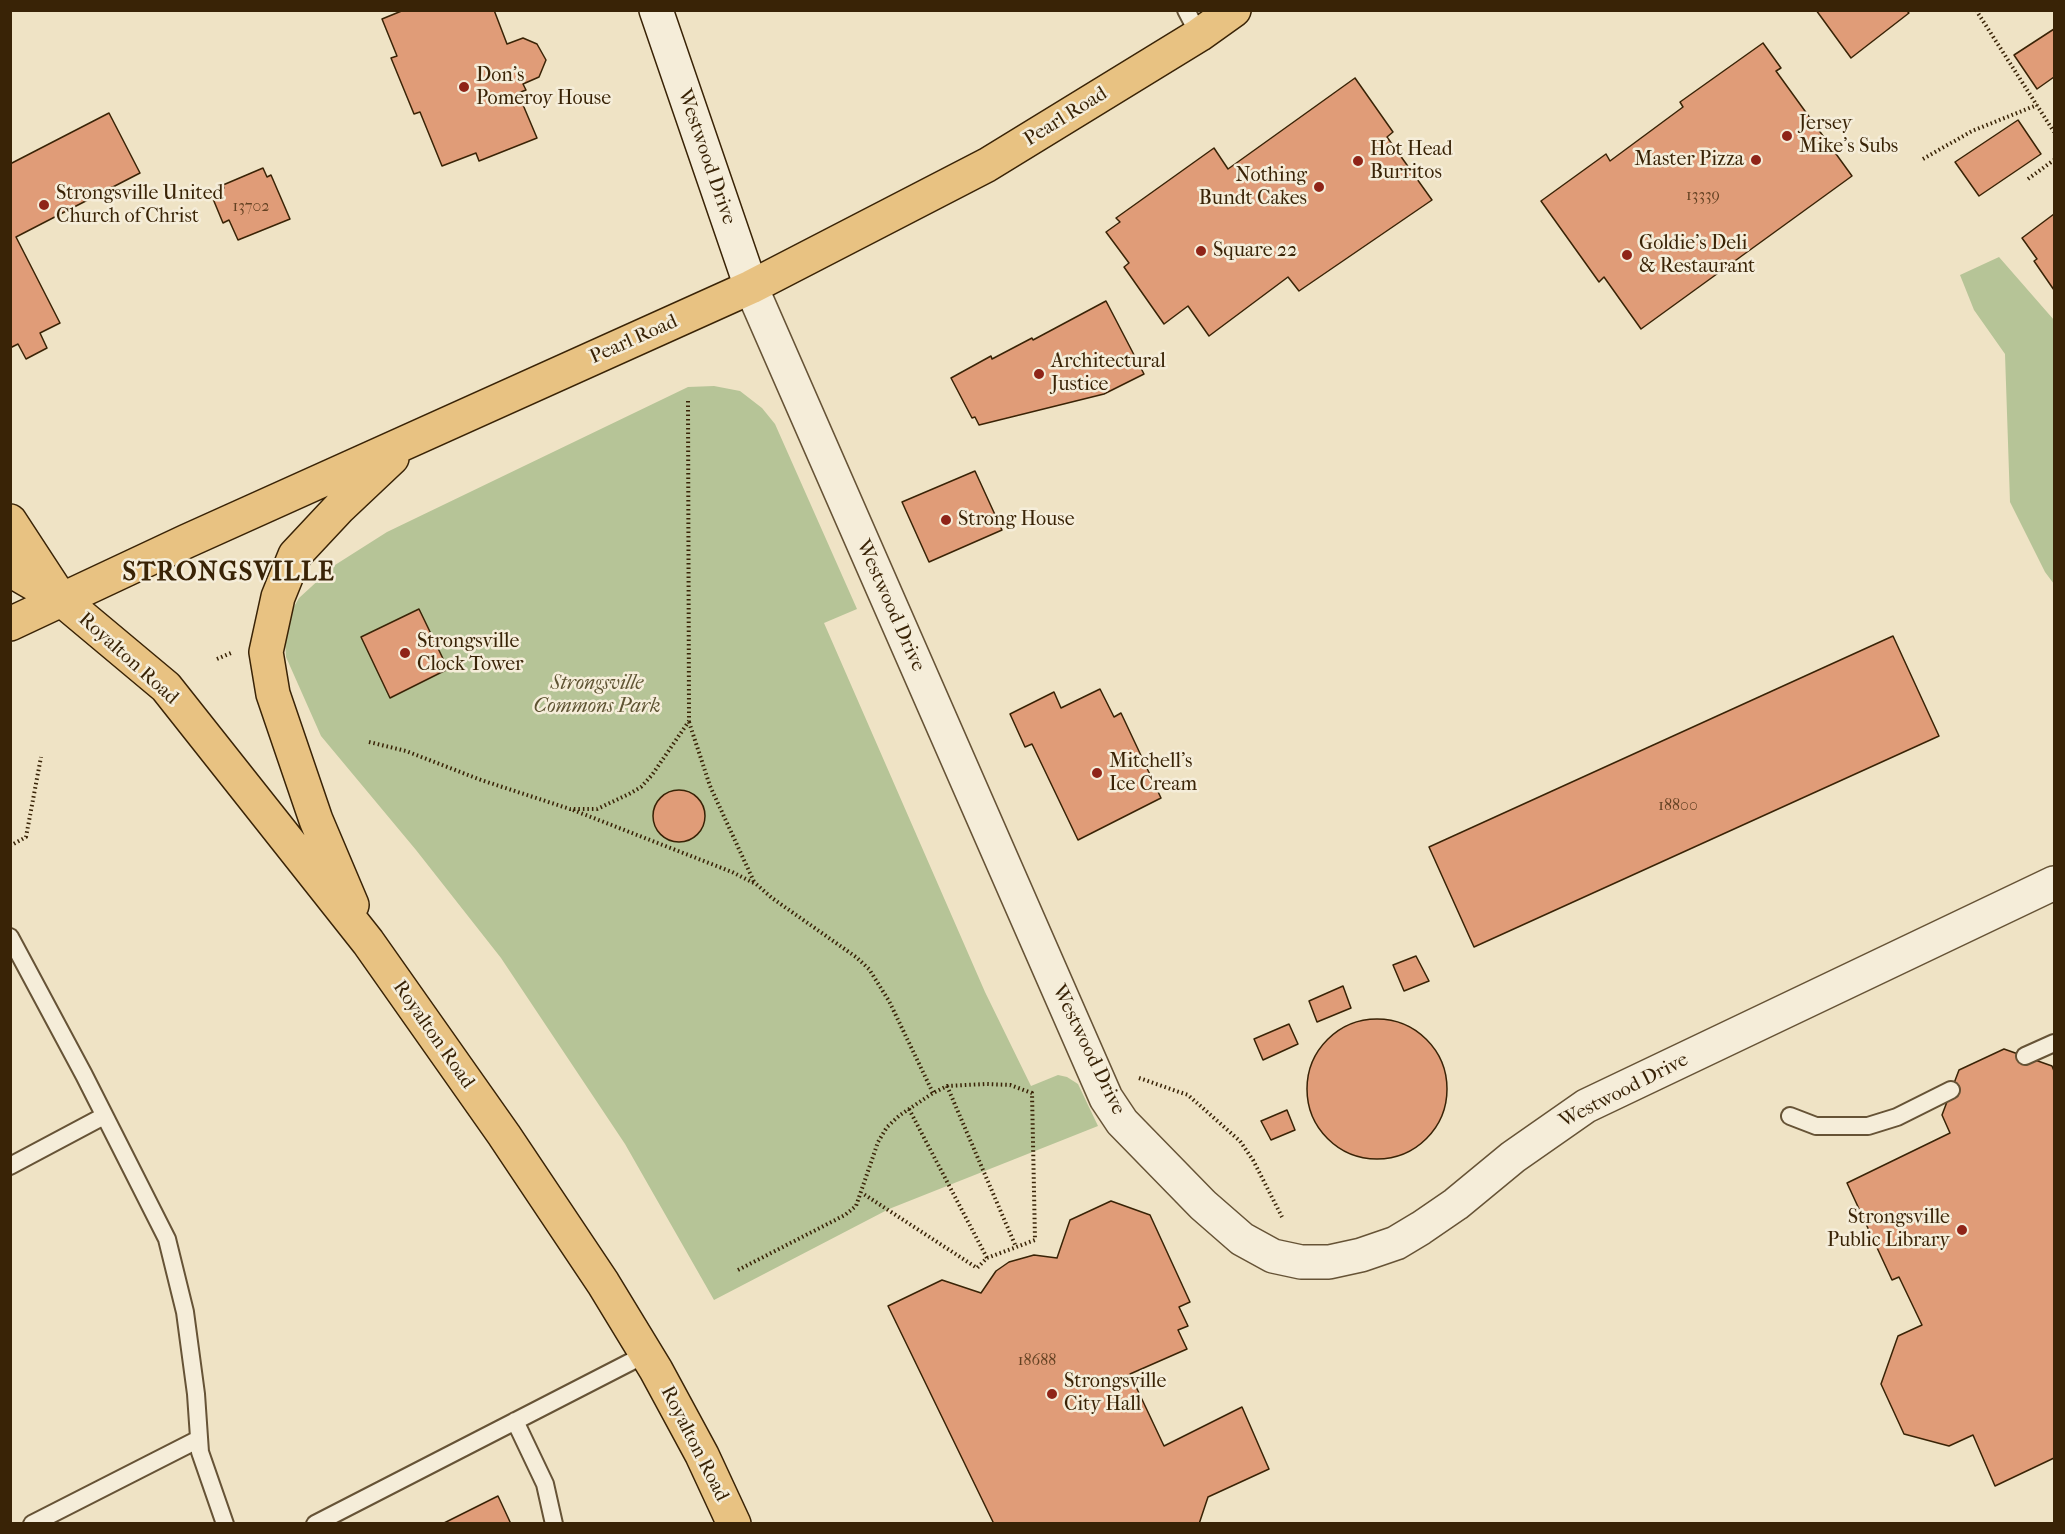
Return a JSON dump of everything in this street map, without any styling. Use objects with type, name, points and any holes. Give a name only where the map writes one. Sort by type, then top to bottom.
[{"type":"main road","name":"Pearl Road","points":[[10,624],[187,541],[751,288],[987,165],[1193,23],[1234,10]]},
{"type":"main road","points":[[368,942],[316,820],[273,694],[266,652],[278,597],[295,555],[339,508],[410,441]]},
{"type":"main road","name":"Royalton Road","points":[[10,521],[62,600]]},
{"type":"main road","name":"Royalton Road","points":[[10,570],[62,600],[166,687],[368,942],[504,1135],[603,1283],[646,1354],[702,1455],[734,1524]]},
{"type":"street","name":"Westwood Drive","points":[[656,10],[751,288],[1106,1098],[1122,1122],[1203,1205],[1242,1239],[1273,1256],[1300,1262],[1329,1262],[1361,1255],[1396,1243],[1456,1204],[1550,1129],[1586,1106],[2055,883]]},
{"type":"lane","points":[[10,937],[167,1239],[185,1312],[196,1394],[200,1452],[225,1524]]},
{"type":"lane","points":[[2025,1056],[2055,1043]]},
{"type":"lane","points":[[1790,1116],[1816,1126],[1868,1126],[1897,1117],[1951,1090]]},
{"type":"lane","points":[[10,1166],[104,1116]]},
{"type":"lane","points":[[315,1524],[646,1354]]},
{"type":"lane","points":[[515,1420],[545,1485],[554,1524]]},
{"type":"lane","points":[[32,1524],[200,1439]]},
{"type":"path","points":[[1976,10],[2055,132]]},
{"type":"path","points":[[1923,159],[1972,131],[2037,105]]},
{"type":"path","points":[[2028,179],[2055,160]]},
{"type":"path","points":[[688,400],[688,721],[710,786],[756,884]]},
{"type":"path","points":[[570,809],[597,809],[641,787],[661,764],[688,721]]},
{"type":"path","points":[[369,742],[406,751],[481,780],[570,809],[732,872],[756,884],[869,969],[889,1001],[933,1093]]},
{"type":"path","points":[[10,846],[26,837],[41,757]]},
{"type":"path","points":[[1137,1078],[1188,1095]]},
{"type":"path","points":[[738,1270],[845,1215],[856,1206],[878,1142],[887,1127],[933,1093],[947,1086],[986,1084],[1010,1085],[1032,1093],[1035,1240],[987,1258],[977,1268],[862,1193]]},
{"type":"path","points":[[947,1086],[1016,1247]]},
{"type":"path","points":[[909,1109],[987,1258]]},
{"type":"green space","points":[[1999,257],[2054,320],[2054,584],[2045,572],[2010,502],[2005,354],[1974,310],[1960,275]]},
{"type":"green space","name":"Strongsville Commons Park","points":[[714,386],[740,391],[762,408],[775,424],[857,609],[824,623],[985,992],[1031,1086],[1058,1075],[1067,1077],[1078,1084],[1098,1126],[889,1209],[714,1300],[625,1144],[501,958],[416,850],[321,736],[286,657],[284,624],[299,598],[335,565],[387,532],[688,387]]},
{"type":"building","name":"Don's Pomeroy House","points":[[404,10],[494,10],[507,44],[523,38],[537,44],[546,60],[539,77],[523,84],[526,90],[518,93],[537,138],[479,161],[476,153],[442,166],[420,112],[414,114],[391,58],[397,56],[382,19]]},
{"type":"building","points":[[1816,10],[1906,10],[1909,13],[1851,58]]},
{"type":"building","points":[[2054,29],[2054,77],[2037,89],[2014,55]]},
{"type":"building","points":[[1763,43],[1781,68],[1776,71],[1852,176],[1641,329],[1604,277],[1599,282],[1541,201],[1606,154],[1610,161],[1683,107],[1680,102]]},
{"type":"building","points":[[1355,78],[1393,132],[1387,137],[1432,200],[1299,291],[1288,277],[1209,336],[1188,306],[1164,324],[1124,267],[1129,263],[1106,232],[1120,222],[1116,218],[1214,148],[1228,169]]},
{"type":"building","name":"Strongsville United Church of Christ","points":[[109,113],[140,173],[16,237],[60,323],[40,333],[47,348],[26,359],[18,344],[10,348],[10,164]]},
{"type":"building","points":[[2018,120],[2041,154],[1979,196],[1955,162]]},
{"type":"building","points":[[263,168],[267,177],[271,175],[290,219],[238,240],[229,220],[223,223],[211,194],[224,188],[223,185]]},
{"type":"building","points":[[2054,214],[2054,290],[2034,261],[2037,259],[2022,238]]},
{"type":"building","points":[[1106,301],[1144,374],[1104,394],[979,425],[975,417],[972,418],[951,378],[991,356],[992,359],[1032,338],[1033,340]]},
{"type":"building","points":[[975,471],[1002,530],[929,562],[902,502]]},
{"type":"building","name":"Strongsville Clock Tower","points":[[419,609],[448,669],[390,698],[361,637]]},
{"type":"building","points":[[1893,636],[1939,736],[1474,947],[1429,847]]},
{"type":"building","name":"Mitchell’s Ice Cream","points":[[1100,689],[1114,717],[1121,713],[1161,798],[1078,840],[1032,744],[1025,747],[1010,714],[1054,692],[1061,708]]},
{"type":"building","points":[[679,790],[689,792],[697,798],[703,806],[705,816],[703,826],[697,834],[689,840],[679,842],[669,840],[661,834],[655,826],[653,816],[655,806],[661,798],[669,792]]},
{"type":"building","points":[[1416,956],[1429,981],[1404,991],[1393,965]]},
{"type":"building","points":[[1343,986],[1351,1008],[1317,1022],[1309,1001]]},
{"type":"building","points":[[1377,1019],[1404,1024],[1427,1039],[1442,1062],[1447,1089],[1442,1116],[1427,1139],[1404,1154],[1377,1159],[1350,1154],[1327,1139],[1312,1116],[1307,1089],[1312,1062],[1327,1039],[1350,1024]]},
{"type":"building","points":[[1289,1024],[1298,1044],[1263,1060],[1254,1039]]},
{"type":"building","name":"Strongsville Public Library","points":[[2004,1049],[2052,1066],[2054,1071],[2054,1458],[1995,1486],[1973,1435],[1949,1446],[1904,1434],[1881,1384],[1898,1336],[1922,1325],[1899,1277],[1892,1280],[1847,1183],[1950,1133],[1942,1115],[1959,1070]]},
{"type":"building","points":[[1287,1110],[1295,1130],[1271,1140],[1261,1121]]},
{"type":"building","points":[[1111,1201],[1150,1215],[1190,1302],[1179,1307],[1188,1326],[1178,1330],[1187,1349],[1130,1374],[1164,1446],[1242,1407],[1269,1469],[1208,1497],[1199,1524],[994,1524],[888,1306],[942,1280],[981,1293],[996,1271],[1009,1262],[1034,1255],[1057,1258],[1070,1220]]},
{"type":"building","points":[[498,1496],[511,1524],[442,1524]]},
{"type":"place","name":"Don's Pomeroy House","points":[[464,87]]},
{"type":"place","name":"Jersey Mike's Subs","points":[[1787,136]]},
{"type":"place","name":"Master Pizza","points":[[1756,160]]},
{"type":"place","name":"Hot Head Burritos","points":[[1358,161]]},
{"type":"place","name":"Nothing Bundt Cakes","points":[[1319,187]]},
{"type":"place","name":"Strongsville United Church of Christ","points":[[44,205]]},
{"type":"place","name":"Square 22","points":[[1201,251]]},
{"type":"place","name":"Goldie’s Deli & Restaurant","points":[[1627,255]]},
{"type":"place","name":"Architectural Justice","points":[[1039,374]]},
{"type":"place","name":"Strong House","points":[[946,520]]},
{"type":"place","name":"Strongsville Clock Tower","points":[[405,653]]},
{"type":"place","name":"Mitchell’s Ice Cream","points":[[1097,773]]},
{"type":"place","name":"Strongsville Public Library","points":[[1962,1230]]},
{"type":"place","name":"Strongsville City Hall","points":[[1052,1394]]},
{"type":"district","name":"STRONGSVILLE","points":[[229,574]]}]
